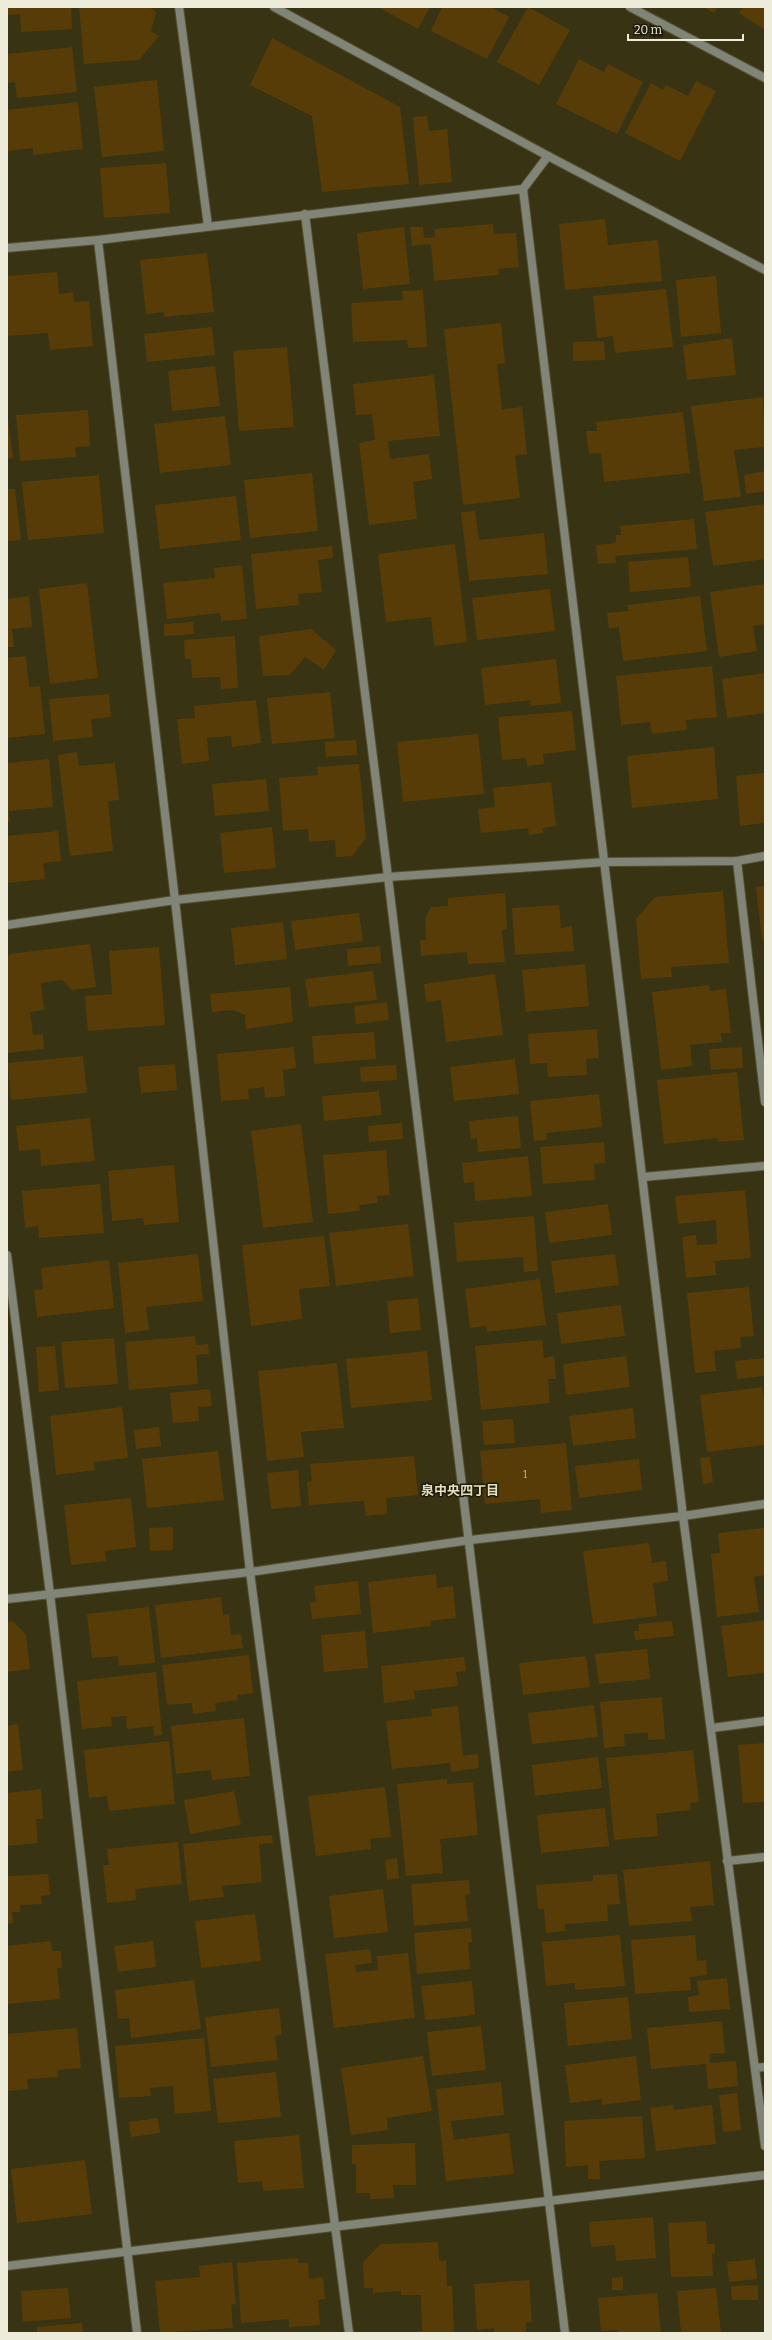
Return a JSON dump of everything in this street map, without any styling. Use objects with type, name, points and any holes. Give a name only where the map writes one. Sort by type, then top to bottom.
[{"type":"street","points":[[179,7],[208,226]]},
{"type":"street","points":[[274,7],[548,156],[765,270]]},
{"type":"street","points":[[630,7],[765,78]]},
{"type":"street","points":[[548,156],[523,189],[683,1516],[712,1728],[727,1861],[765,2146]]},
{"type":"street","points":[[7,248],[98,240],[523,189]]},
{"type":"street","points":[[305,214],[470,1540],[565,2333]]},
{"type":"street","points":[[98,240],[176,900],[250,1572],[349,2333]]},
{"type":"street","points":[[7,925],[176,900],[388,877],[605,862],[737,861],[765,856]]},
{"type":"street","points":[[737,861],[765,1102]]},
{"type":"street","points":[[643,1177],[765,1166]]},
{"type":"street","points":[[7,1255],[50,1594],[138,2333]]},
{"type":"street","points":[[7,1599],[250,1572],[470,1540],[683,1516],[765,1504]]},
{"type":"street","points":[[712,1728],[765,1721]]},
{"type":"street","points":[[727,1861],[765,1857]]},
{"type":"street","points":[[755,2068],[765,2067]]},
{"type":"street","points":[[7,2266],[129,2253],[336,2226],[549,2202],[765,2175]]},
{"type":"building","points":[[7,7],[71,7],[72,29],[21,32],[20,14],[7,15]]},
{"type":"building","points":[[79,7],[149,7],[156,12],[151,31],[159,36],[139,60],[84,64]]},
{"type":"building","points":[[378,7],[430,7],[418,29]]},
{"type":"building","points":[[442,7],[490,7],[509,17],[487,59],[431,31]]},
{"type":"building","points":[[528,7],[570,30],[539,85],[497,62]]},
{"type":"building","points":[[703,7],[718,7],[714,13]]},
{"type":"building","points":[[743,7],[765,7],[765,30],[739,13]]},
{"type":"building","points":[[272,38],[400,107],[409,184],[322,192],[312,116],[250,85]]},
{"type":"building","points":[[72,47],[77,92],[17,98],[15,82],[7,83],[7,54]]},
{"type":"building","points":[[579,59],[604,72],[608,64],[643,82],[617,134],[556,104]]},
{"type":"building","points":[[157,80],[164,151],[102,157],[94,87]]},
{"type":"building","points":[[696,81],[716,91],[680,161],[625,133],[651,83],[663,90],[666,85],[688,96]]},
{"type":"building","points":[[78,102],[83,149],[33,155],[33,148],[7,151],[7,110]]},
{"type":"building","points":[[427,116],[429,131],[447,129],[452,182],[419,185],[413,117]]},
{"type":"building","points":[[166,163],[170,213],[104,218],[100,168]]},
{"type":"building","points":[[605,219],[608,245],[658,240],[662,281],[565,290],[559,224]]},
{"type":"building","points":[[493,224],[494,234],[516,233],[519,267],[498,269],[499,275],[434,281],[431,244],[412,246],[410,227],[423,227],[424,238],[435,237],[434,229]]},
{"type":"building","points":[[404,227],[410,284],[363,289],[357,233]]},
{"type":"building","points":[[207,253],[214,312],[164,317],[164,312],[146,314],[140,260]]},
{"type":"building","points":[[57,272],[59,294],[73,292],[74,302],[89,301],[93,346],[50,350],[48,333],[8,336],[7,276]]},
{"type":"building","points":[[716,276],[721,333],[681,337],[676,280]]},
{"type":"building","points":[[666,289],[673,347],[615,353],[613,336],[597,338],[593,296]]},
{"type":"building","points":[[423,290],[427,347],[408,348],[407,340],[353,342],[351,303],[403,300],[402,291]]},
{"type":"building","points":[[501,323],[505,363],[497,364],[502,409],[522,407],[527,454],[515,456],[520,498],[463,505],[444,329]]},
{"type":"building","points":[[212,327],[215,355],[147,362],[144,334]]},
{"type":"building","points":[[732,338],[736,375],[687,380],[683,345]]},
{"type":"building","points":[[604,341],[605,360],[573,361],[573,342]]},
{"type":"building","points":[[287,347],[294,427],[239,431],[233,351]]},
{"type":"building","points":[[215,366],[220,406],[172,411],[168,371]]},
{"type":"building","points":[[434,375],[440,436],[388,441],[390,459],[429,454],[432,479],[413,482],[417,519],[369,525],[359,443],[375,440],[372,414],[356,415],[353,384]]},
{"type":"building","points":[[763,397],[765,447],[734,450],[741,497],[704,501],[691,406]]},
{"type":"building","points":[[7,410],[13,458],[7,459]]},
{"type":"building","points":[[88,410],[90,446],[75,447],[76,457],[20,461],[16,415]]},
{"type":"building","points":[[683,412],[690,473],[604,482],[601,453],[589,454],[586,431],[597,431],[596,422]]},
{"type":"building","points":[[225,416],[231,465],[160,473],[154,424]]},
{"type":"building","points":[[765,471],[765,491],[746,494],[744,475]]},
{"type":"building","points":[[312,473],[318,531],[250,538],[244,480]]},
{"type":"building","points":[[99,475],[104,533],[28,540],[22,482]]},
{"type":"building","points":[[7,489],[15,489],[21,540],[7,541]]},
{"type":"building","points":[[236,496],[241,540],[160,549],[155,505]]},
{"type":"building","points":[[765,504],[765,559],[713,566],[705,512]]},
{"type":"building","points":[[475,511],[479,540],[544,533],[548,574],[469,581],[461,512]]},
{"type":"building","points":[[694,519],[697,549],[615,556],[616,563],[598,564],[596,545],[616,543],[616,535],[621,535],[620,526]]},
{"type":"building","points":[[455,544],[467,642],[434,646],[431,617],[386,622],[378,554]]},
{"type":"building","points":[[332,546],[333,558],[318,560],[322,592],[298,594],[299,605],[256,609],[251,554]]},
{"type":"building","points":[[688,557],[691,587],[630,592],[628,562]]},
{"type":"building","points":[[242,565],[247,619],[221,621],[220,613],[167,619],[163,583],[215,578],[214,568]]},
{"type":"building","points":[[87,583],[98,678],[50,684],[39,589]]},
{"type":"building","points":[[765,584],[765,624],[753,626],[757,651],[719,657],[710,592]]},
{"type":"building","points":[[550,589],[555,631],[477,640],[472,598]]},
{"type":"building","points":[[29,596],[32,627],[12,629],[14,647],[7,647],[7,599]]},
{"type":"building","points":[[700,596],[707,651],[623,661],[619,627],[609,629],[607,613],[628,611],[628,605]]},
{"type":"building","points":[[193,622],[194,634],[164,636],[164,624]]},
{"type":"building","points":[[311,629],[336,650],[324,670],[305,657],[290,675],[263,676],[259,636]]},
{"type":"building","points":[[235,636],[238,688],[221,689],[220,677],[192,678],[191,659],[185,659],[184,640]]},
{"type":"building","points":[[26,656],[29,687],[40,686],[45,734],[7,738],[7,658]]},
{"type":"building","points":[[556,659],[561,703],[531,706],[530,700],[485,705],[481,668]]},
{"type":"building","points":[[712,666],[717,717],[686,720],[687,730],[652,734],[650,722],[621,725],[616,676]]},
{"type":"building","points":[[765,673],[765,713],[727,718],[722,679]]},
{"type":"building","points":[[330,692],[335,738],[272,744],[267,698]]},
{"type":"building","points":[[109,694],[111,717],[91,719],[93,737],[53,741],[49,699]]},
{"type":"building","points":[[256,700],[261,743],[232,747],[231,736],[207,738],[209,761],[182,764],[177,719],[195,718],[194,706]]},
{"type":"building","points":[[572,711],[576,750],[543,754],[544,764],[527,766],[526,758],[502,760],[498,717]]},
{"type":"building","points":[[478,734],[484,794],[403,802],[397,742]]},
{"type":"building","points":[[356,740],[357,755],[326,757],[325,742]]},
{"type":"building","points":[[714,747],[718,799],[632,808],[627,756]]},
{"type":"building","points":[[77,752],[79,766],[115,763],[119,800],[108,801],[113,851],[70,856],[58,755]]},
{"type":"building","points":[[49,759],[53,807],[9,811],[10,821],[7,821],[7,763]]},
{"type":"building","points":[[359,764],[366,838],[352,856],[336,857],[335,840],[309,842],[308,829],[283,831],[279,778],[318,775],[317,767]]},
{"type":"building","points":[[765,773],[765,823],[740,826],[736,776]]},
{"type":"building","points":[[266,779],[269,811],[215,816],[212,784]]},
{"type":"building","points":[[551,782],[556,826],[542,828],[543,833],[529,835],[528,828],[481,833],[478,809],[495,807],[493,788]]},
{"type":"building","points":[[272,827],[276,868],[224,873],[220,833]]},
{"type":"building","points":[[58,831],[61,861],[43,863],[45,879],[7,883],[7,836]]},
{"type":"building","points":[[765,886],[765,939],[762,940],[756,887]]},
{"type":"building","points":[[723,891],[729,963],[671,967],[672,977],[641,979],[636,919],[655,897]]},
{"type":"building","points":[[505,893],[507,929],[502,930],[505,962],[468,964],[467,952],[421,956],[420,940],[426,940],[425,919],[431,907],[448,906],[448,898]]},
{"type":"building","points":[[559,905],[561,928],[572,926],[574,951],[515,955],[512,908]]},
{"type":"building","points":[[359,913],[363,941],[295,950],[291,921]]},
{"type":"building","points":[[283,922],[287,959],[235,965],[231,928]]},
{"type":"building","points":[[90,944],[96,987],[72,990],[62,980],[41,983],[44,1010],[30,1012],[33,1035],[43,1034],[44,1049],[7,1053],[7,958],[10,954]]},
{"type":"building","points":[[380,946],[381,963],[348,966],[347,949]]},
{"type":"building","points":[[159,947],[165,1025],[88,1031],[85,996],[112,994],[109,951]]},
{"type":"building","points":[[585,964],[589,1006],[526,1012],[522,970]]},
{"type":"building","points":[[373,971],[377,1000],[309,1007],[305,979]]},
{"type":"building","points":[[495,974],[503,1035],[446,1042],[441,1000],[426,1002],[424,984]]},
{"type":"building","points":[[709,985],[710,991],[726,989],[731,1033],[721,1033],[722,1042],[690,1045],[692,1066],[661,1070],[652,992]]},
{"type":"building","points":[[290,987],[293,1022],[246,1029],[245,1015],[233,1010],[212,1012],[210,994]]},
{"type":"building","points":[[387,1002],[389,1020],[356,1024],[354,1006]]},
{"type":"building","points":[[597,1029],[599,1058],[586,1059],[587,1075],[548,1077],[547,1063],[530,1064],[528,1034]]},
{"type":"building","points":[[374,1032],[376,1059],[314,1064],[312,1036]]},
{"type":"building","points":[[294,1047],[296,1068],[283,1070],[285,1096],[265,1098],[264,1087],[248,1089],[249,1099],[221,1101],[217,1054]]},
{"type":"building","points":[[742,1047],[743,1068],[711,1070],[709,1049]]},
{"type":"building","points":[[83,1056],[87,1093],[11,1100],[8,1063]]},
{"type":"building","points":[[515,1059],[519,1094],[454,1101],[450,1067]]},
{"type":"building","points":[[175,1064],[177,1090],[141,1093],[138,1067]]},
{"type":"building","points":[[396,1065],[397,1080],[361,1082],[360,1067]]},
{"type":"building","points":[[737,1072],[744,1140],[718,1142],[717,1138],[664,1144],[657,1080]]},
{"type":"building","points":[[379,1091],[382,1115],[324,1121],[322,1096]]},
{"type":"building","points":[[599,1094],[602,1127],[546,1133],[547,1140],[534,1141],[530,1101]]},
{"type":"building","points":[[518,1116],[521,1148],[478,1152],[477,1138],[471,1139],[469,1121]]},
{"type":"building","points":[[90,1118],[95,1161],[41,1166],[40,1149],[19,1151],[16,1126]]},
{"type":"building","points":[[402,1123],[403,1139],[369,1142],[368,1126]]},
{"type":"building","points":[[301,1124],[313,1222],[263,1228],[251,1131]]},
{"type":"building","points":[[604,1142],[605,1163],[594,1164],[595,1180],[543,1184],[540,1147]]},
{"type":"building","points":[[386,1150],[390,1195],[377,1196],[378,1203],[359,1205],[360,1211],[328,1214],[323,1155]]},
{"type":"building","points":[[528,1156],[532,1196],[475,1201],[474,1182],[464,1183],[462,1163]]},
{"type":"building","points":[[174,1165],[179,1222],[144,1225],[143,1218],[112,1221],[108,1171]]},
{"type":"building","points":[[100,1184],[104,1233],[39,1238],[38,1226],[25,1228],[22,1191]]},
{"type":"building","points":[[745,1190],[751,1258],[715,1261],[716,1275],[686,1278],[682,1237],[696,1235],[697,1245],[717,1244],[716,1220],[678,1224],[675,1196]]},
{"type":"building","points":[[608,1204],[612,1235],[549,1243],[545,1212]]},
{"type":"building","points":[[534,1216],[538,1271],[524,1272],[523,1257],[457,1262],[454,1223]]},
{"type":"building","points":[[408,1224],[414,1276],[336,1286],[329,1233]]},
{"type":"building","points":[[324,1236],[330,1286],[299,1289],[302,1319],[251,1326],[242,1245]]},
{"type":"building","points":[[198,1254],[203,1301],[146,1307],[149,1330],[125,1333],[118,1263]]},
{"type":"building","points":[[615,1254],[619,1285],[555,1293],[551,1261]]},
{"type":"building","points":[[109,1260],[114,1308],[37,1317],[34,1290],[43,1289],[41,1268]]},
{"type":"building","points":[[540,1279],[546,1325],[487,1332],[486,1326],[470,1328],[465,1289]]},
{"type":"building","points":[[749,1287],[754,1336],[740,1337],[741,1348],[714,1351],[716,1371],[695,1373],[687,1293]]},
{"type":"building","points":[[418,1298],[421,1330],[390,1333],[387,1301]]},
{"type":"building","points":[[621,1305],[625,1336],[561,1344],[557,1313]]},
{"type":"building","points":[[195,1336],[196,1345],[208,1344],[209,1354],[196,1355],[198,1384],[129,1390],[125,1342]]},
{"type":"building","points":[[114,1338],[118,1384],[65,1388],[61,1342]]},
{"type":"building","points":[[542,1340],[544,1358],[554,1356],[556,1379],[548,1379],[550,1403],[481,1410],[475,1346]]},
{"type":"building","points":[[55,1346],[59,1390],[39,1392],[36,1347]]},
{"type":"building","points":[[427,1351],[432,1400],[351,1408],[346,1359]]},
{"type":"building","points":[[626,1356],[630,1387],[566,1395],[563,1364]]},
{"type":"building","points":[[765,1358],[765,1376],[737,1379],[735,1361]]},
{"type":"building","points":[[337,1363],[344,1428],[301,1432],[304,1457],[267,1461],[258,1371]]},
{"type":"building","points":[[762,1387],[765,1404],[765,1445],[707,1452],[700,1395]]},
{"type":"building","points":[[210,1389],[212,1406],[198,1407],[199,1421],[173,1423],[170,1393]]},
{"type":"building","points":[[122,1407],[128,1458],[94,1462],[95,1470],[56,1475],[50,1416]]},
{"type":"building","points":[[633,1408],[636,1438],[573,1446],[569,1416]]},
{"type":"building","points":[[513,1419],[515,1443],[484,1445],[482,1421]]},
{"type":"building","points":[[159,1427],[161,1446],[136,1449],[134,1430]]},
{"type":"building","points":[[566,1443],[572,1510],[541,1513],[540,1499],[485,1504],[480,1451]]},
{"type":"building","points":[[218,1451],[224,1500],[147,1508],[142,1459]]},
{"type":"building","points":[[414,1456],[418,1495],[386,1498],[387,1514],[366,1516],[364,1501],[309,1505],[307,1482],[312,1481],[310,1464]]},
{"type":"building","points":[[710,1457],[713,1482],[703,1484],[700,1458]]},
{"type":"building","points":[[639,1459],[642,1490],[579,1498],[575,1466]]},
{"type":"building","points":[[298,1470],[301,1506],[271,1509],[267,1473]]},
{"type":"building","points":[[131,1498],[136,1547],[105,1551],[106,1561],[71,1565],[64,1505]]},
{"type":"building","points":[[173,1527],[173,1550],[150,1551],[149,1528]]},
{"type":"building","points":[[765,1528],[765,1575],[754,1577],[759,1612],[717,1617],[711,1554],[720,1553],[718,1533]]},
{"type":"building","points":[[649,1543],[652,1563],[666,1561],[668,1581],[653,1583],[657,1616],[593,1624],[583,1551]]},
{"type":"building","points":[[436,1574],[437,1588],[453,1586],[456,1618],[430,1621],[431,1626],[373,1633],[368,1582]]},
{"type":"building","points":[[358,1581],[361,1614],[312,1619],[310,1603],[316,1602],[314,1586]]},
{"type":"building","points":[[221,1597],[223,1615],[229,1614],[231,1635],[241,1634],[243,1648],[161,1658],[155,1605]]},
{"type":"building","points":[[149,1607],[155,1663],[119,1666],[118,1656],[92,1658],[87,1614]]},
{"type":"building","points":[[765,1620],[765,1673],[728,1677],[721,1626]]},
{"type":"building","points":[[13,1621],[26,1635],[30,1669],[7,1672],[7,1622]]},
{"type":"building","points":[[672,1621],[674,1636],[635,1640],[634,1631],[639,1631],[638,1624]]},
{"type":"building","points":[[365,1631],[368,1668],[324,1672],[321,1635]]},
{"type":"building","points":[[647,1649],[650,1679],[599,1684],[595,1654]]},
{"type":"building","points":[[249,1655],[253,1693],[237,1695],[238,1700],[215,1703],[216,1711],[193,1714],[192,1703],[167,1705],[162,1665]]},
{"type":"building","points":[[586,1656],[590,1687],[523,1695],[519,1663]]},
{"type":"building","points":[[464,1657],[466,1671],[456,1672],[458,1686],[414,1691],[415,1699],[384,1703],[381,1666]]},
{"type":"building","points":[[156,1672],[162,1735],[154,1736],[153,1726],[127,1729],[126,1716],[111,1717],[112,1726],[82,1729],[77,1681]]},
{"type":"building","points":[[662,1697],[665,1739],[648,1740],[648,1733],[624,1734],[625,1746],[604,1748],[600,1702]]},
{"type":"building","points":[[594,1705],[598,1737],[532,1744],[528,1713]]},
{"type":"building","points":[[458,1706],[463,1756],[478,1754],[479,1768],[451,1772],[450,1763],[392,1769],[386,1721],[432,1716],[431,1709]]},
{"type":"building","points":[[244,1718],[250,1776],[212,1780],[211,1770],[176,1774],[171,1726]]},
{"type":"building","points":[[18,1724],[23,1770],[7,1772],[7,1726]]},
{"type":"building","points":[[169,1741],[175,1804],[109,1811],[107,1796],[89,1798],[84,1750]]},
{"type":"building","points":[[765,1743],[765,1802],[743,1803],[738,1745]]},
{"type":"building","points":[[693,1750],[699,1802],[690,1803],[691,1810],[656,1814],[658,1836],[614,1840],[606,1758]]},
{"type":"building","points":[[598,1757],[602,1788],[535,1796],[532,1765]]},
{"type":"building","points":[[447,1779],[447,1784],[473,1782],[478,1835],[440,1839],[443,1873],[406,1876],[397,1784]]},
{"type":"building","points":[[385,1787],[391,1837],[370,1839],[371,1849],[316,1856],[308,1796]]},
{"type":"building","points":[[41,1789],[43,1819],[36,1819],[38,1843],[7,1846],[7,1793]]},
{"type":"building","points":[[234,1791],[241,1825],[190,1834],[184,1800]]},
{"type":"building","points":[[605,1808],[609,1846],[541,1853],[537,1815]]},
{"type":"building","points":[[272,1835],[273,1843],[259,1844],[262,1882],[222,1886],[224,1897],[189,1901],[183,1844]]},
{"type":"building","points":[[178,1842],[182,1884],[135,1889],[136,1900],[107,1903],[103,1865],[109,1865],[107,1849]]},
{"type":"building","points":[[397,1858],[399,1878],[387,1880],[385,1860]]},
{"type":"building","points":[[710,1861],[714,1905],[690,1907],[692,1921],[629,1926],[623,1870]]},
{"type":"building","points":[[48,1874],[50,1895],[41,1896],[42,1904],[20,1905],[20,1912],[12,1912],[13,1923],[7,1924],[7,1876]]},
{"type":"building","points":[[617,1874],[620,1904],[607,1905],[608,1921],[565,1924],[565,1931],[546,1933],[544,1909],[538,1909],[536,1885],[593,1881],[593,1875]]},
{"type":"building","points":[[469,1880],[470,1894],[465,1895],[468,1921],[414,1926],[411,1884]]},
{"type":"building","points":[[383,1889],[388,1932],[334,1938],[329,1896]]},
{"type":"building","points":[[255,1914],[261,1961],[201,1968],[195,1921]]},
{"type":"building","points":[[471,1928],[472,1942],[468,1942],[470,1969],[417,1974],[414,1933]]},
{"type":"building","points":[[620,1935],[625,1986],[575,1990],[575,1983],[546,1986],[542,1942]]},
{"type":"building","points":[[695,1935],[697,1961],[706,1960],[707,1975],[690,1977],[691,1990],[635,1994],[631,1940]]},
{"type":"building","points":[[51,1941],[52,1951],[61,1951],[62,1968],[57,1968],[60,1999],[7,2004],[7,1946]]},
{"type":"building","points":[[153,1941],[156,1967],[118,1972],[114,1946]]},
{"type":"building","points":[[370,1949],[372,1963],[355,1965],[356,1972],[378,1970],[377,1956],[408,1953],[415,2018],[334,2028],[325,1954]]},
{"type":"building","points":[[727,1978],[730,2009],[689,2012],[688,1997],[699,1995],[697,1981]]},
{"type":"building","points":[[194,1980],[201,2029],[131,2038],[129,2018],[118,2019],[115,1990]]},
{"type":"building","points":[[472,1981],[475,2015],[425,2020],[421,1986]]},
{"type":"building","points":[[628,1997],[632,2039],[568,2046],[564,2003]]},
{"type":"building","points":[[279,2008],[282,2035],[275,2036],[278,2060],[211,2067],[205,2017]]},
{"type":"building","points":[[722,2021],[725,2053],[709,2054],[710,2063],[736,2061],[738,2086],[708,2089],[706,2064],[651,2069],[647,2028]]},
{"type":"building","points":[[481,2026],[486,2070],[432,2076],[427,2032]]},
{"type":"building","points":[[77,2028],[81,2068],[58,2070],[58,2077],[27,2079],[28,2089],[7,2091],[7,2034]]},
{"type":"building","points":[[204,2038],[211,2111],[175,2114],[173,2086],[150,2088],[151,2096],[119,2098],[115,2046]]},
{"type":"building","points":[[423,2056],[432,2111],[387,2118],[388,2130],[351,2135],[341,2068]]},
{"type":"building","points":[[636,2056],[641,2100],[602,2105],[602,2099],[570,2103],[565,2065]]},
{"type":"building","points":[[276,2072],[281,2117],[218,2123],[213,2079]]},
{"type":"building","points":[[501,2082],[504,2115],[451,2121],[454,2140],[509,2133],[514,2174],[446,2181],[436,2089]]},
{"type":"building","points":[[737,2093],[741,2130],[723,2132],[719,2095]]},
{"type":"building","points":[[673,2105],[674,2110],[712,2105],[716,2144],[656,2151],[650,2108]]},
{"type":"building","points":[[642,2116],[645,2158],[599,2161],[600,2179],[588,2179],[588,2165],[566,2167],[564,2121]]},
{"type":"building","points":[[158,2118],[160,2133],[131,2137],[129,2122]]},
{"type":"building","points":[[299,2135],[304,2188],[263,2191],[262,2181],[238,2183],[234,2141]]},
{"type":"building","points":[[415,2143],[416,2185],[393,2185],[394,2198],[370,2199],[370,2193],[356,2193],[356,2164],[352,2164],[352,2145]]},
{"type":"building","points":[[85,2160],[92,2214],[17,2223],[11,2169]]},
{"type":"building","points":[[653,2217],[656,2258],[616,2261],[615,2245],[591,2247],[589,2222]]},
{"type":"building","points":[[706,2221],[707,2244],[715,2244],[715,2253],[712,2254],[713,2276],[671,2277],[668,2223]]},
{"type":"building","points":[[438,2242],[439,2261],[446,2260],[447,2286],[452,2286],[454,2333],[418,2333],[417,2331],[422,2331],[421,2295],[401,2295],[401,2291],[373,2293],[373,2288],[364,2288],[363,2262],[381,2244]]},
{"type":"building","points":[[298,2258],[298,2263],[308,2263],[309,2279],[323,2277],[325,2299],[318,2300],[320,2325],[289,2327],[289,2319],[241,2323],[237,2263]]},
{"type":"building","points":[[755,2259],[757,2279],[729,2282],[727,2262]]},
{"type":"building","points":[[232,2262],[236,2304],[231,2305],[233,2328],[160,2333],[155,2281],[200,2277],[199,2266]]},
{"type":"building","points":[[623,2277],[623,2290],[612,2290],[612,2278]]},
{"type":"building","points":[[529,2280],[532,2322],[526,2323],[526,2333],[494,2333],[494,2328],[477,2330],[474,2284]]},
{"type":"building","points":[[758,2285],[758,2300],[732,2300],[731,2286]]},
{"type":"building","points":[[68,2288],[71,2318],[23,2322],[21,2291]]},
{"type":"building","points":[[716,2288],[721,2333],[681,2333],[677,2291]]},
{"type":"building","points":[[657,2293],[661,2333],[617,2333],[617,2330],[601,2331],[598,2298]]},
{"type":"building","points":[[82,2323],[83,2333],[37,2333],[37,2327]]},
{"type":"district","name":"泉中央四丁目","points":[[460,1490]]}]
